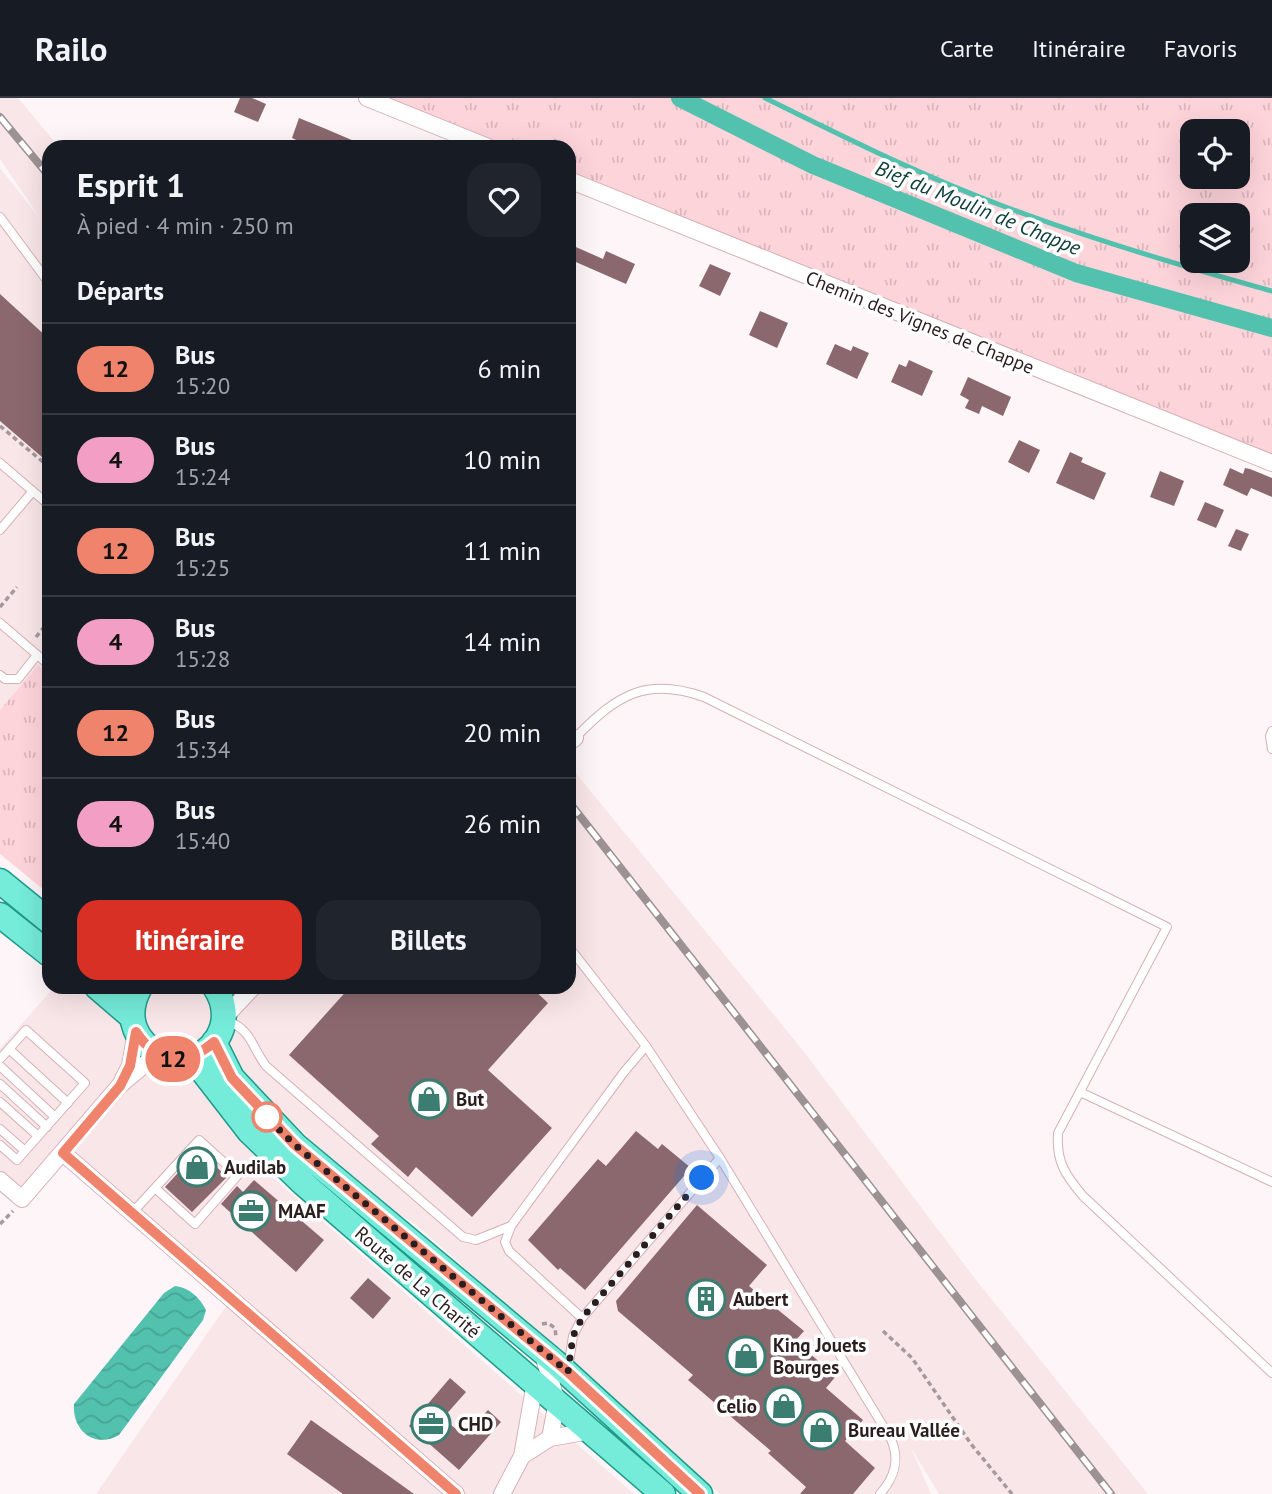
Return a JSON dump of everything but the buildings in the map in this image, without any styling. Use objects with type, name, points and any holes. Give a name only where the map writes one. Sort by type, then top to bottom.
[{"type":"main road","points":[[0,881],[42,915]]},
{"type":"main road","points":[[0,915],[42,948]]},
{"type":"main road","points":[[104,994],[134,1024],[144,1044],[156,1054],[171,1059],[202,1053],[214,1042],[224,1018],[220,994]]},
{"type":"main road","points":[[134,1024],[132,1006],[137,994]]},
{"type":"main road","name":"Route de La Charité","points":[[214,1042],[240,1089],[295,1145],[541,1350],[553,1386],[590,1431],[663,1494]]},
{"type":"main road","name":"Route de La Charité","points":[[187,1058],[201,1069],[263,1146],[553,1386],[699,1494]]},
{"type":"main road","points":[[553,1386],[566,1392],[685,1494]]},
{"type":"street","points":[[367,98],[471,140]]},
{"type":"street","name":"Chemin des Vignes de Chappe","points":[[576,183],[1272,463]]},
{"type":"street","points":[[224,1018],[246,994]]},
{"type":"street","points":[[120,1086],[130,1066],[134,1024]]},
{"type":"street","points":[[0,1180],[22,1199],[120,1086],[156,1054]]},
{"type":"street","points":[[63,1153],[456,1494]]},
{"type":"street","points":[[550,1438],[553,1386]]},
{"type":"street","points":[[502,1494],[553,1386]]},
{"type":"street","points":[[522,1456],[550,1438],[590,1431]]},
{"type":"lane","points":[[0,216],[42,273]]},
{"type":"lane","points":[[0,463],[42,499]]},
{"type":"lane","points":[[0,530],[33,491]]},
{"type":"lane","points":[[0,623],[42,660]]},
{"type":"lane","points":[[2,680],[18,679],[37,655]]},
{"type":"lane","points":[[576,736],[594,719],[627,696],[650,688],[677,687],[716,703],[1167,927],[1058,1133],[1056,1153],[1065,1174],[1083,1195],[1272,1373]]},
{"type":"lane","points":[[1272,731],[1272,749]]},
{"type":"lane","points":[[576,956],[646,1046],[720,1158],[891,1439],[898,1454],[896,1465],[880,1494]]},
{"type":"lane","points":[[224,1018],[243,1027],[252,1037],[266,1066],[463,1237],[476,1240],[511,1226]]},
{"type":"lane","points":[[0,1059],[26,1030],[85,1083],[17,1160],[0,1145]]},
{"type":"lane","points":[[582,1318],[509,1251],[505,1242],[511,1226],[646,1046]]},
{"type":"lane","points":[[9,1049],[68,1103]]},
{"type":"lane","points":[[0,1066],[55,1117]]},
{"type":"lane","points":[[0,1084],[47,1127]]},
{"type":"lane","points":[[1080,1092],[1272,1182]]},
{"type":"lane","points":[[0,1102],[38,1136]]},
{"type":"lane","points":[[0,1129],[25,1151]]},
{"type":"lane","points":[[132,1213],[199,1140],[239,1175],[195,1224],[156,1188]]},
{"type":"lane","points":[[553,1386],[582,1318],[720,1158]]},
{"type":"path","points":[[0,425],[42,461]]},
{"type":"path","points":[[0,607],[17,587]]},
{"type":"path","points":[[0,1224],[8,1218]]},
{"type":"path","points":[[883,1331],[912,1358],[971,1444],[1012,1494]]},
{"type":"shaded area","points":[[0,98],[18,98],[53,140],[42,140],[42,221],[0,159]]},
{"type":"shaded area","points":[[0,168],[42,221],[42,670],[37,666],[0,710]]},
{"type":"shaded area","points":[[576,774],[801,1048],[976,1280],[1148,1494],[939,1494],[910,1446],[931,1494],[720,1494],[414,1223],[268,1142],[253,1160],[634,1494],[96,1494],[231,1299],[63,1154],[22,1199],[0,1180],[0,1049],[48,994],[576,994]]},
{"type":"green space","points":[[367,98],[1272,98],[1272,463],[576,183],[576,140],[471,140]]},
{"type":"green space","points":[[38,665],[42,669],[42,888],[0,854],[0,710]]},
{"type":"water","points":[[175,1286],[190,1291],[200,1301],[206,1310],[203,1320],[119,1435],[102,1440],[87,1435],[77,1422],[74,1404],[164,1293]]},
{"type":"waterway","name":"Bief du Moulin de Chappe","points":[[680,98],[813,165],[1076,273],[1272,328]]},
{"type":"waterway","points":[[765,98],[912,169],[1003,206],[1136,252],[1272,291]]},
{"type":"railway","points":[[0,117],[42,168]]},
{"type":"railway","points":[[576,811],[1111,1494]]},
{"type":"bus line","name":"12","points":[[456,1494],[63,1153],[120,1086],[130,1066],[136,1032],[144,1044],[156,1054],[171,1059],[202,1053],[214,1042],[232,1078],[295,1145],[568,1372],[700,1494]]},
{"type":"place","name":"But","points":[[429,1099]]},
{"type":"place","name":"Audilab","points":[[197,1167]]},
{"type":"place","name":"MAAF","points":[[251,1211]]},
{"type":"place","name":"Aubert","points":[[706,1299]]},
{"type":"place","name":"King Jouets Bourges","points":[[746,1356]]},
{"type":"place","name":"Celio","points":[[784,1406]]},
{"type":"place","name":"CHD","points":[[431,1424]]},
{"type":"place","name":"Bureau Vallée","points":[[821,1430]]},
{"type":"route","points":[[267,1117],[264,1115],[295,1145],[568,1372],[573,1336],[582,1318],[702,1178]]}]
